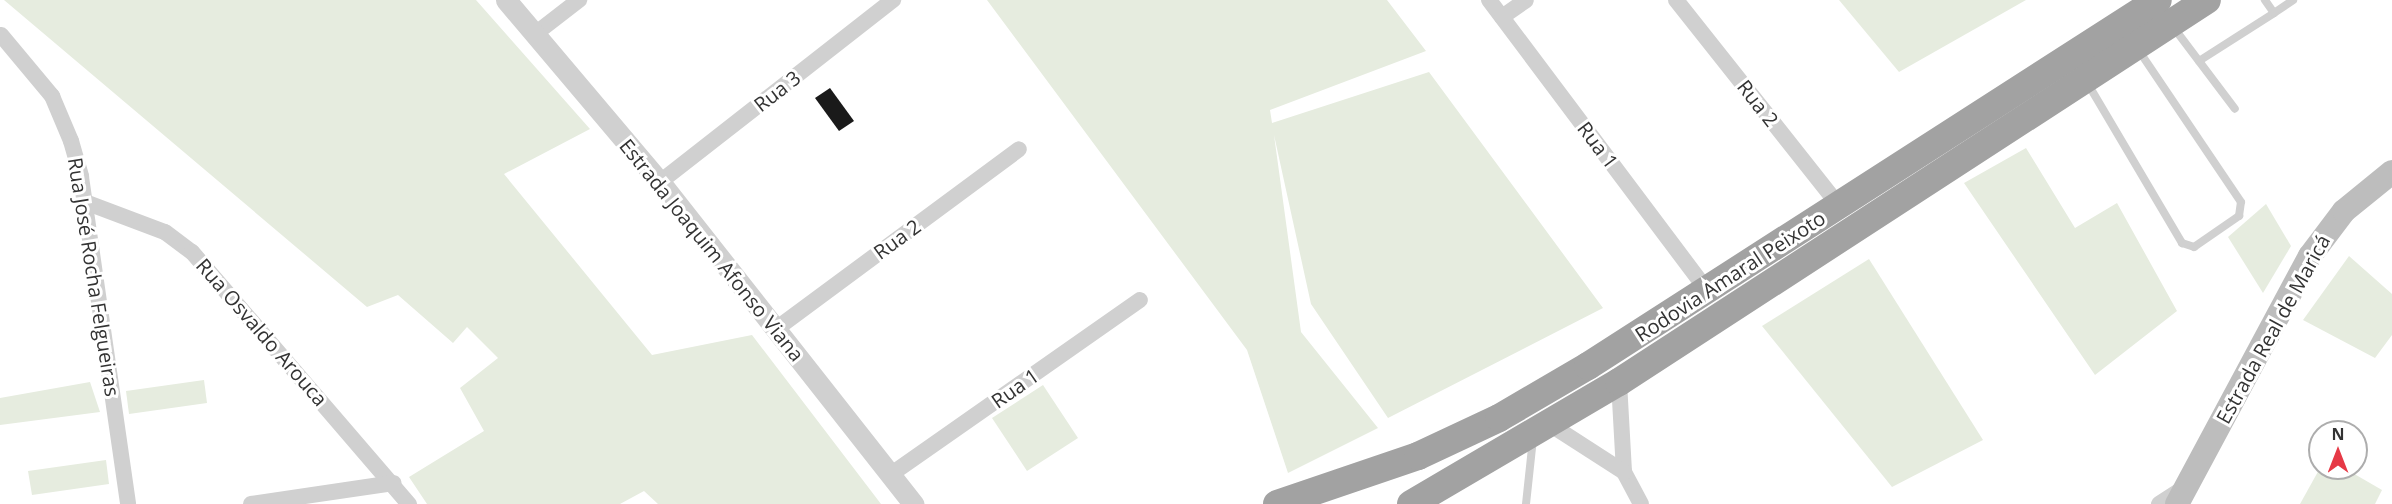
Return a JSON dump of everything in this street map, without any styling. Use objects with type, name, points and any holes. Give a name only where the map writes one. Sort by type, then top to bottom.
[{"type":"highway","name":"Rodovia Amaral Peixoto","points":[[1277,504],[1418,456],[1499,418],[1839,206],[2164,11],[2207,0]]},
{"type":"highway","name":"Rodovia Amaral Peixoto","points":[[1411,504],[1542,430],[1619,382],[2135,46],[2164,11]]},
{"type":"main road","name":"Estrada Real de Maricá","points":[[2181,495],[2310,256],[2344,211],[2392,171]]},
{"type":"street","name":"Estrada Joaquim Afonso Viana","points":[[506,0],[660,182],[913,504]]},
{"type":"street","points":[[535,34],[579,0]]},
{"type":"street","name":"Rua 3","points":[[660,182],[893,0]]},
{"type":"street","name":"Rua 1","points":[[1489,0],[1707,290]]},
{"type":"street","points":[[1502,17],[1527,0]]},
{"type":"street","name":"Rua 2","points":[[1676,0],[1839,206]]},
{"type":"street","name":"Rua José Rocha Felgueiras","points":[[1,36],[38,75],[63,117],[85,202],[128,504]]},
{"type":"street","name":"Rua 2","points":[[776,329],[1019,149]]},
{"type":"street","name":"Rua Osvaldo Arouca","points":[[85,202],[165,232],[192,252],[409,504]]},
{"type":"street","name":"Rua 1","points":[[890,475],[1140,300]]},
{"type":"street","points":[[1619,382],[1624,472],[1641,504]]},
{"type":"street","points":[[1542,430],[1624,472]]},
{"type":"street","points":[[251,504],[393,483]]},
{"type":"street","points":[[2159,504],[2181,495]]},
{"type":"lane","points":[[2265,0],[2274,13]]},
{"type":"lane","points":[[2199,61],[2293,0]]},
{"type":"lane","points":[[2164,11],[2235,109]]},
{"type":"lane","points":[[2084,79],[2182,243],[2194,248],[2239,216],[2241,202],[2135,46]]},
{"type":"lane","points":[[1526,504],[1542,430]]},
{"type":"shaded area","points":[[4,0],[476,0],[590,129],[504,174],[652,355],[752,335],[881,504],[658,504],[644,491],[620,504],[427,504],[409,477],[484,431],[460,388],[498,358],[467,327],[453,343],[398,295],[367,307]]},
{"type":"shaded area","points":[[987,0],[1387,0],[1426,51],[1270,110],[1272,123],[1429,72],[1603,308],[1388,418],[1311,304],[1274,135],[1301,332],[1378,428],[1288,473],[1247,350]]},
{"type":"shaded area","points":[[1839,0],[2026,0],[1899,72]]},
{"type":"shaded area","points":[[2026,148],[2075,228],[2117,203],[2177,311],[2095,375],[1964,183]]},
{"type":"shaded area","points":[[2266,204],[2291,246],[2263,293],[2228,237]]},
{"type":"shaded area","points":[[2349,256],[2392,294],[2392,335],[2375,358],[2303,320]]},
{"type":"shaded area","points":[[1869,259],[1983,440],[1892,487],[1762,326]]},
{"type":"shaded area","points":[[204,380],[207,403],[129,414],[126,391]]},
{"type":"shaded area","points":[[90,382],[100,412],[0,425],[0,398]]},
{"type":"shaded area","points":[[1043,385],[1078,438],[1027,471],[992,418]]},
{"type":"shaded area","points":[[106,460],[109,484],[32,495],[28,471]]},
{"type":"shaded area","points":[[2313,480],[2365,480],[2382,490],[2375,504],[2300,504]]},
{"type":"building","points":[[830,88],[854,121],[839,131],[815,98]]}]
